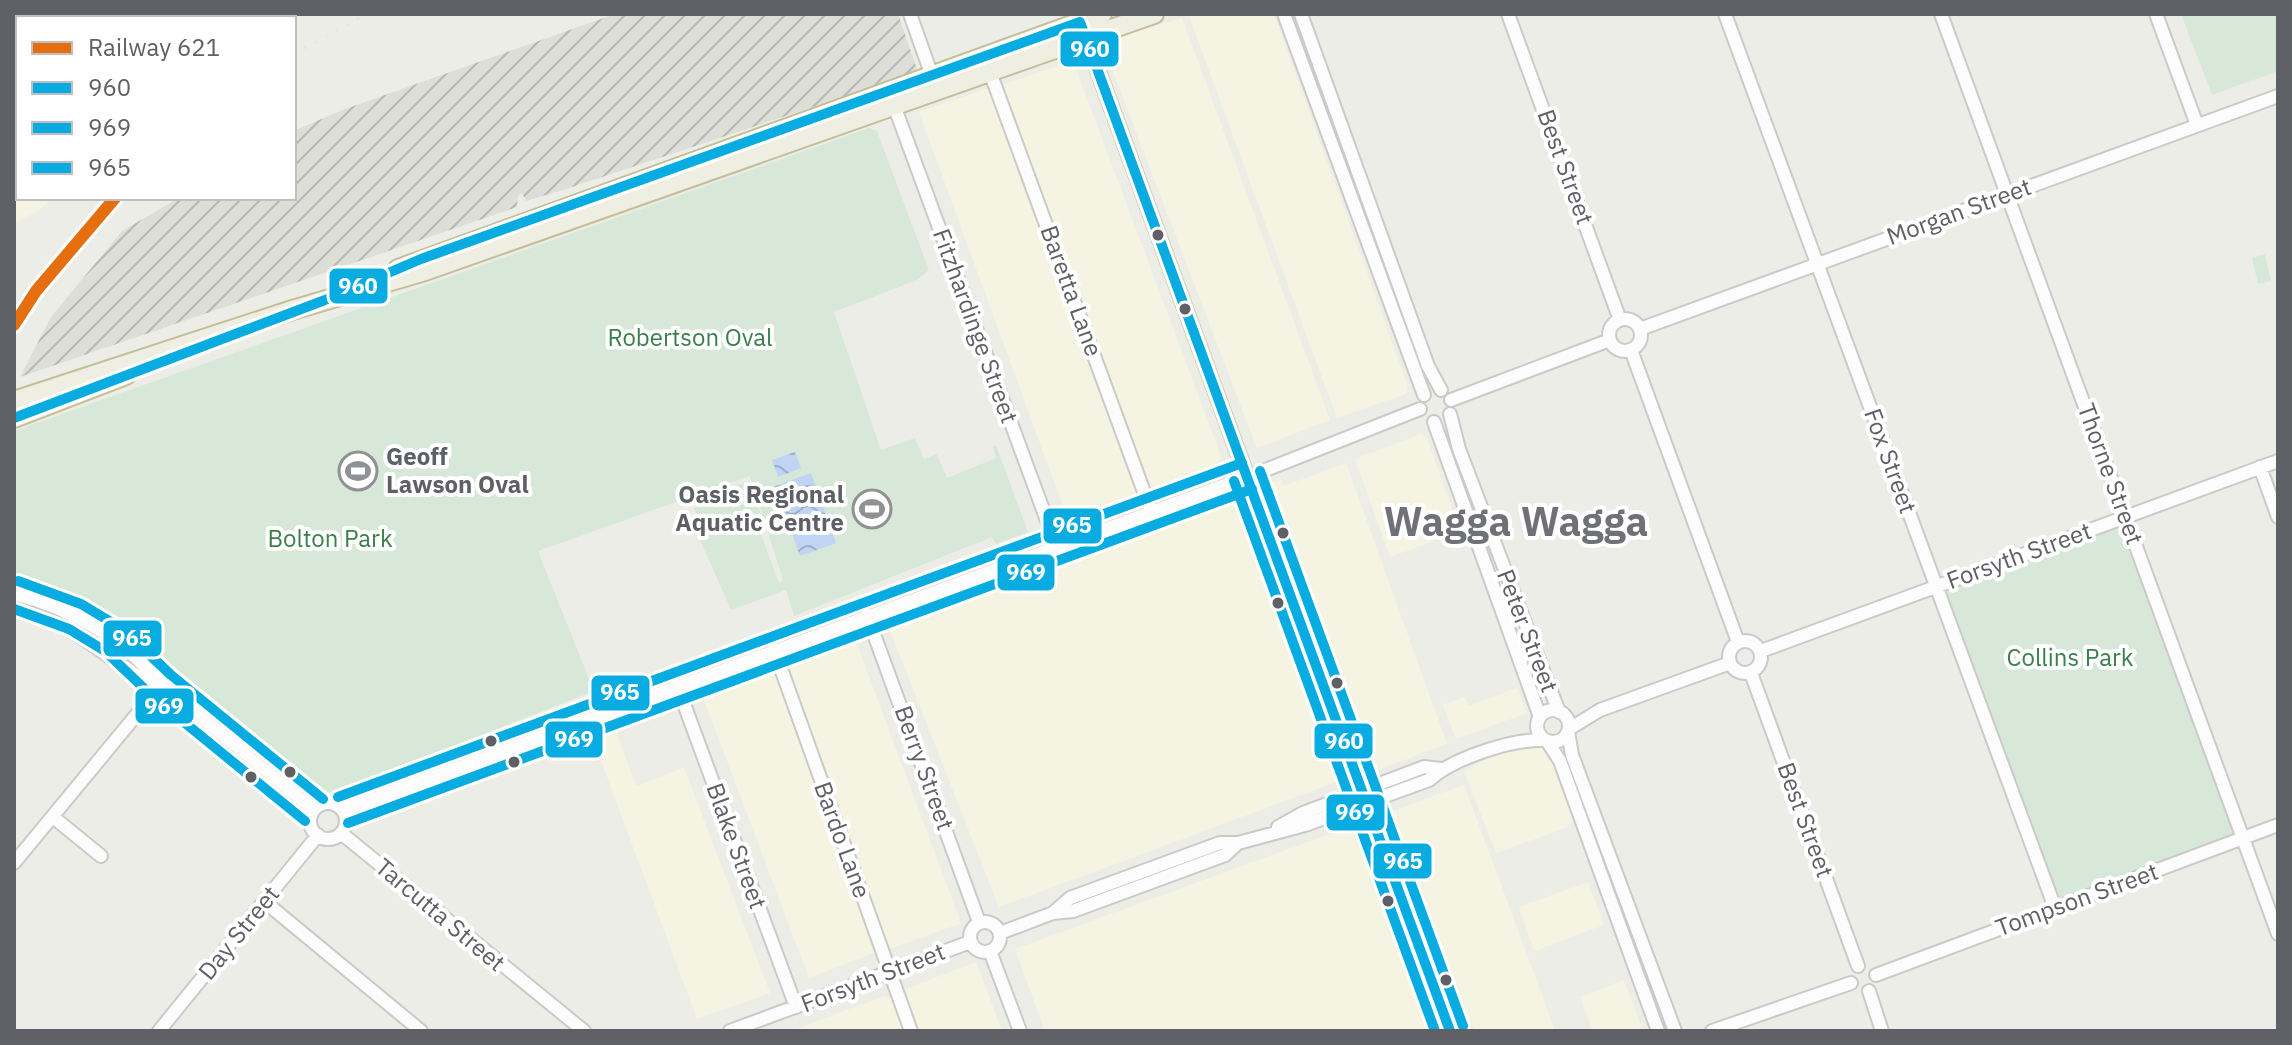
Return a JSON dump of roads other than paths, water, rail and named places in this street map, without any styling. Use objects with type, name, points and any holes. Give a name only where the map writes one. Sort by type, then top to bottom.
[{"type":"highway","points":[[14,401],[277,315],[439,267],[892,99],[990,72],[1102,14]]},
{"type":"highway","points":[[892,99],[932,76],[1081,24],[1154,14]]},
{"type":"highway","points":[[14,418],[277,315]]},
{"type":"main road","points":[[1081,24],[1450,1031]]},
{"type":"street","points":[[910,14],[932,76]]},
{"type":"street","points":[[1284,14],[1358,216],[1387,272]]},
{"type":"street","points":[[1301,14],[1372,210],[1424,395],[1420,409],[1425,418],[1434,422],[1450,414],[1451,400],[1441,390],[1406,325]]},
{"type":"street","name":"Best Street","points":[[1508,14],[1620,320]]},
{"type":"street","name":"Fox Street","points":[[1725,14],[2055,908]]},
{"type":"street","name":"Thorne Street","points":[[1941,14],[2278,934]]},
{"type":"street","points":[[2156,14],[2197,125]]},
{"type":"street","points":[[1298,52],[1313,46]]},
{"type":"street","name":"Baretta Lane","points":[[990,72],[1151,511]]},
{"type":"street","name":"Morgan Street","points":[[1640,329],[2278,96]]},
{"type":"street","name":"Fitzhardinge Street","points":[[892,99],[1056,545]]},
{"type":"street","points":[[1317,105],[1332,100]]},
{"type":"street","points":[[1338,163],[1353,158]]},
{"type":"street","points":[[1358,216],[1372,210]]},
{"type":"street","points":[[1630,319],[1640,329],[1639,344],[1631,350],[1621,350],[1610,340],[1610,330],[1620,320],[1630,319]]},
{"type":"street","points":[[1451,400],[1610,340]]},
{"type":"street","points":[[1631,350],[1738,642]]},
{"type":"street","points":[[1424,395],[1441,390]]},
{"type":"street","points":[[314,810],[329,803],[343,810],[1247,476],[1420,409]]},
{"type":"street","name":"Peter Street","points":[[1450,414],[1468,493]]},
{"type":"street","name":"Peter Street","points":[[1434,422],[1486,539],[1506,596],[1518,648],[1540,718]]},
{"type":"street","name":"Forsyth Street","points":[[1761,651],[2278,461]]},
{"type":"street","points":[[2260,467],[2278,517]]},
{"type":"street","points":[[14,594],[62,610],[108,636],[121,655]]},
{"type":"street","name":"Peter Street","points":[[1506,596],[1531,643],[1561,713]]},
{"type":"street","points":[[14,608],[68,628],[100,647],[147,667],[161,685],[314,810]]},
{"type":"street","name":"Berry Street","points":[[867,615],[979,922]]},
{"type":"street","points":[[100,647],[108,636]]},
{"type":"street","points":[[1738,642],[1754,643],[1761,651],[1762,662],[1751,673],[1740,673],[1730,663],[1729,653],[1738,642]]},
{"type":"street","points":[[1518,648],[1531,643]]},
{"type":"street","name":"Bardo Lane","points":[[774,649],[911,1031]]},
{"type":"street","points":[[1000,933],[1053,913],[1073,911],[1225,855],[1238,843],[1268,832],[1305,825],[1363,797],[1429,780],[1441,769],[1510,743],[1556,742],[1568,730],[1600,710],[1730,663]]},
{"type":"street","name":"Best Street","points":[[1751,673],[1858,966]]},
{"type":"street","points":[[14,863],[19,845],[53,817],[161,685]]},
{"type":"street","name":"Blake Street","points":[[677,685],[796,1007]]},
{"type":"street","points":[[1510,743],[1547,712],[1600,710]]},
{"type":"street","points":[[1561,713],[1568,730],[1586,813]]},
{"type":"street","points":[[1540,718],[1538,732],[1560,761],[1586,813],[1642,963],[1675,1031]]},
{"type":"street","points":[[314,810],[311,826],[318,835],[332,838],[341,833],[346,825],[343,810]]},
{"type":"street","points":[[53,817],[101,856]]},
{"type":"street","name":"Tompson Street","points":[[1876,975],[2278,825]]},
{"type":"street","name":"Tarcutta Street","points":[[341,833],[538,997],[584,1031]]},
{"type":"street","name":"Day Street","points":[[159,1031],[318,835]]},
{"type":"street","points":[[265,902],[421,1031]]},
{"type":"street","points":[[979,922],[994,924],[1000,933],[998,945],[990,951],[976,949],[970,942],[970,932],[979,922]]},
{"type":"street","name":"Forsyth Street","points":[[730,1031],[970,942]]},
{"type":"street","points":[[990,951],[1020,1031]]},
{"type":"street","points":[[1642,963],[1658,1031]]},
{"type":"street","points":[[1851,983],[1852,972],[1858,966],[1871,968],[1876,982],[1869,991]]},
{"type":"street","points":[[1851,983],[1860,991],[1869,991]]},
{"type":"street","points":[[1712,1031],[1730,1028],[1851,983]]},
{"type":"street","points":[[1869,991],[1882,1031]]},
{"type":"street","name":"Tarcutta Street","points":[[538,997],[572,1031]]},
{"type":"water","points":[[795,452],[801,468],[778,477],[772,460]]},
{"type":"water","points":[[811,473],[836,543],[800,556],[775,486]]},
{"type":"railway","points":[[296,53],[367,14]]},
{"type":"rail line","name":"621","points":[[14,325],[36,291],[113,200]]},
{"type":"place","name":"Geoff Lawson Oval","points":[[358,471]]},
{"type":"place","name":"Oasis Regional Aquatic Centre","points":[[872,509]]},
{"type":"district","name":"Wagga Wagga","points":[[1516,522]]},
{"type":"park label","name":"Robertson Oval","points":[[690,338]]},
{"type":"park label","name":"Bolton Park","points":[[330,539]]},
{"type":"park label","name":"Collins Park","points":[[2070,658]]}]
